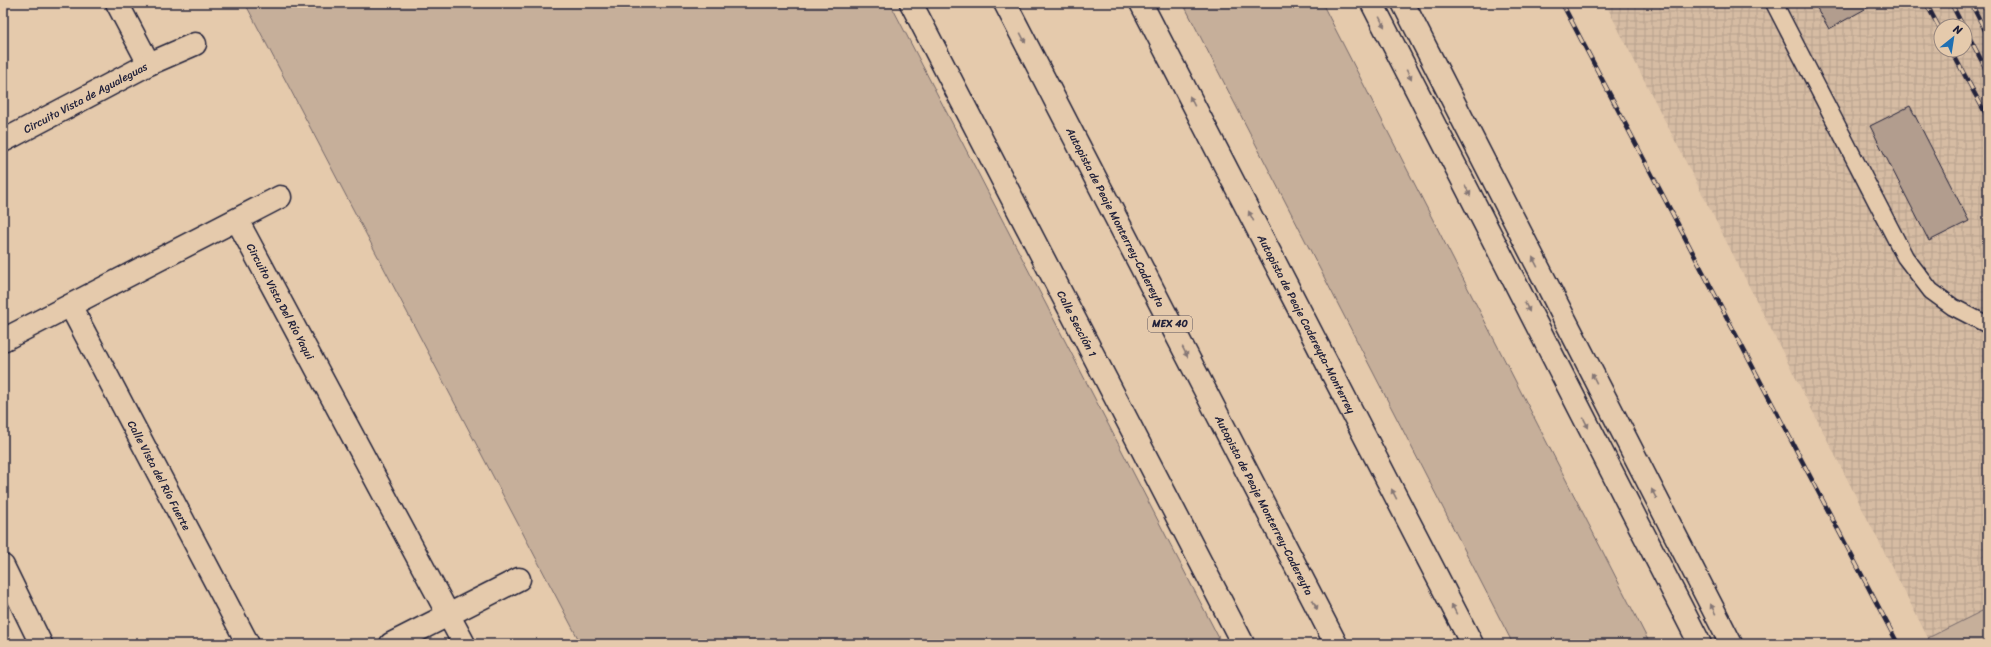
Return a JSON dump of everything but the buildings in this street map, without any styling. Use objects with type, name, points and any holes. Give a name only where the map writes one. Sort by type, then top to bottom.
[{"type":"main road","name":"Circuito Vista de Agualeguas","points":[[3,141],[149,64],[118,3]]},
{"type":"main road","name":"Calle Sección 1","points":[[911,3],[1243,644]]},
{"type":"main road","name":"Autopista de Peaje Monterrey-Cadereyta","points":[[1005,3],[1336,644]]},
{"type":"main road","name":"Autopista de Peaje Cadereyta-Monterrey","points":[[1141,3],[1472,644]]},
{"type":"main road","points":[[1372,3],[1700,644]]},
{"type":"main road","points":[[1403,3],[1731,644]]},
{"type":"main road","points":[[149,64],[195,44]]},
{"type":"main road","points":[[3,340],[280,197]]},
{"type":"main road","name":"Circuito Vista Del Río Yaqui","points":[[237,220],[464,644]]},
{"type":"main road","name":"Calle Vista del Río Fuerte","points":[[71,306],[248,644]]},
{"type":"main road","points":[[3,566],[41,644]]},
{"type":"main road","points":[[391,644],[519,579]]},
{"type":"lane","points":[[1774,3],[1905,257],[1931,291],[1953,307],[1988,325]]},
{"type":"shaded area","points":[[245,3],[890,3],[1222,644],[581,644]]},
{"type":"shaded area","points":[[1183,3],[1322,3],[1650,644],[1513,644]]},
{"type":"shaded area","points":[[1605,3],[1988,3],[1988,608],[1928,638]]},
{"type":"shaded area","points":[[1988,608],[1988,644],[1932,644],[1928,638]]},
{"type":"railway","points":[[1562,3],[1898,644]]},
{"type":"railway","points":[[1926,3],[1934,18]]},
{"type":"railway","points":[[1951,3],[1959,18]]},
{"type":"railway","points":[[1971,3],[1988,36]]},
{"type":"railway","points":[[1973,44],[1988,73]]},
{"type":"railway","points":[[1955,58],[1988,118]]}]
